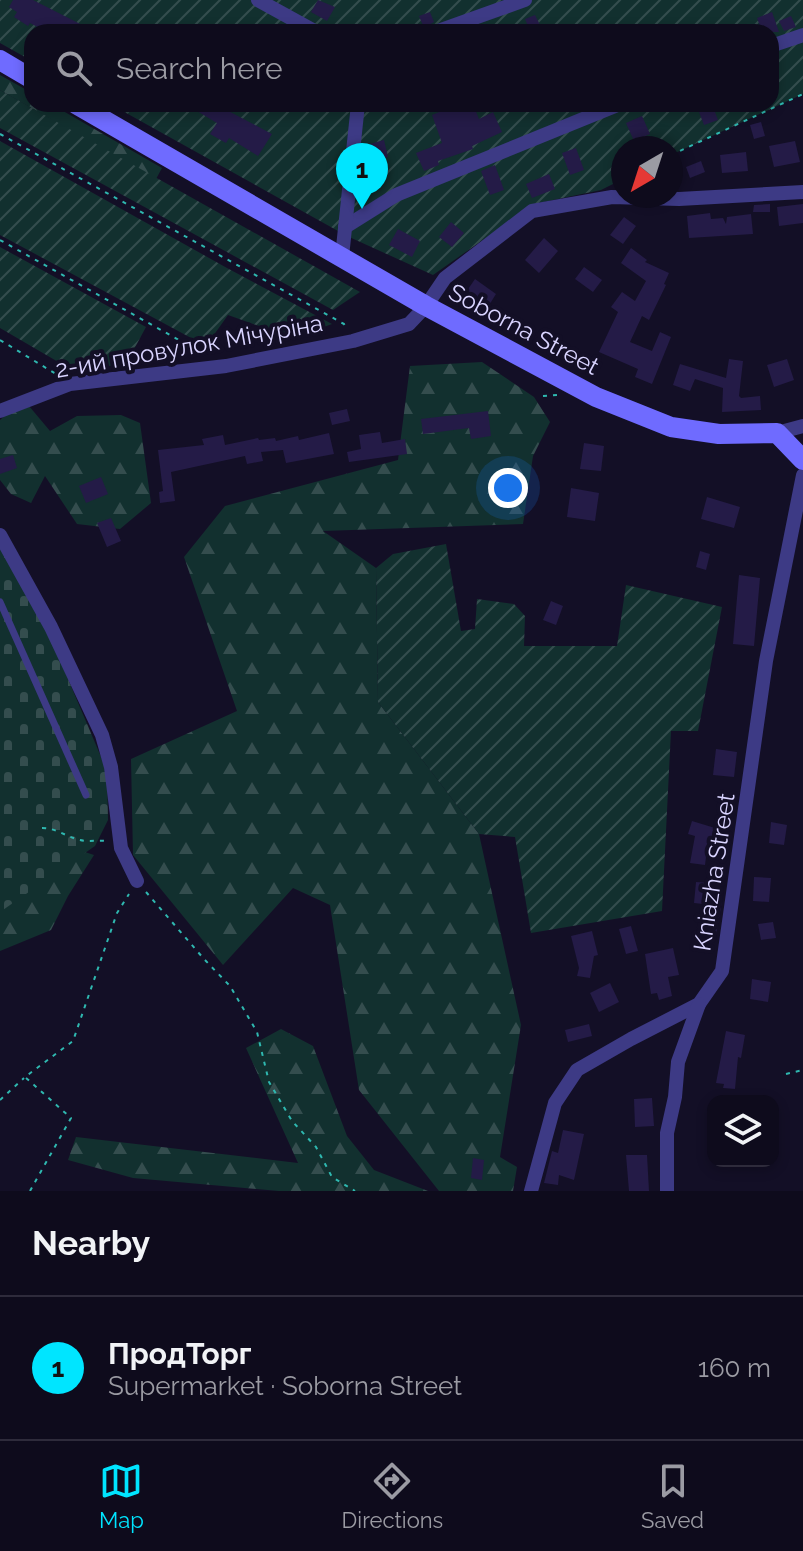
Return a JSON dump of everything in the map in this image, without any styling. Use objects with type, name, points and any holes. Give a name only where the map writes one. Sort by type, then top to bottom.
[{"type":"main road","points":[[0,60],[24,74]]},
{"type":"main road","points":[[90,112],[426,306]]},
{"type":"main road","name":"Soborna Street","points":[[426,306],[596,397],[671,427],[719,434],[777,433]]},
{"type":"main road","points":[[777,433],[803,460]]},
{"type":"street","points":[[258,0],[302,24]]},
{"type":"street","points":[[458,24],[525,0]]},
{"type":"street","points":[[779,43],[803,35]]},
{"type":"street","points":[[342,257],[357,112]]},
{"type":"street","points":[[345,227],[396,195],[600,112]]},
{"type":"street","name":"Soborna Street","points":[[426,306],[445,278],[532,211],[612,197],[679,199],[803,192]]},
{"type":"street","name":"2-ий провулок Мічуріна","points":[[0,411],[70,384],[226,366],[353,341],[409,324],[426,306]]},
{"type":"street","points":[[777,433],[803,426]]},
{"type":"street","name":"Kniazha Street","points":[[531,1191],[555,1103],[577,1070],[699,1004],[722,971],[766,661],[803,475]]},
{"type":"street","points":[[0,535],[51,627],[102,735],[111,767],[120,843],[137,881]]},
{"type":"street","points":[[667,1191],[667,1133],[678,1062],[699,1004]]},
{"type":"lane","points":[[0,602],[86,795]]},
{"type":"path","points":[[779,105],[803,94]]},
{"type":"path","points":[[683,149],[764,112]]},
{"type":"path","points":[[0,134],[344,324],[353,341]]},
{"type":"path","points":[[0,240],[226,366]]},
{"type":"path","points":[[0,340],[70,384]]},
{"type":"path","points":[[42,828],[54,828],[83,841],[120,843]]},
{"type":"path","points":[[0,1100],[73,1041],[117,913],[137,881],[230,986],[257,1032],[269,1082],[292,1121],[316,1147],[332,1177],[355,1191]]},
{"type":"path","points":[[786,1074],[803,1070]]},
{"type":"path","points":[[25,1077],[71,1118],[30,1191]]},
{"type":"green space","points":[[0,0],[803,0],[803,94],[779,105],[779,24],[24,24],[24,56],[0,43]]},
{"type":"green space","points":[[0,75],[24,88],[24,104],[0,90]]},
{"type":"green space","points":[[0,90],[24,103],[24,112],[39,112],[360,292],[333,310],[0,128]]},
{"type":"green space","points":[[39,112],[65,112],[162,168],[156,179]]},
{"type":"green space","points":[[124,112],[764,112],[683,149],[683,136],[611,136],[611,185],[601,190],[534,204],[433,275],[347,236]]},
{"type":"green space","points":[[0,141],[332,324],[293,338],[228,315],[206,346],[0,235]]},
{"type":"green space","points":[[0,247],[146,327],[126,364],[72,370],[0,328]]},
{"type":"green space","points":[[482,362],[534,397],[550,422],[533,456],[523,524],[323,531],[376,568],[378,702],[479,834],[521,1025],[500,1157],[517,1167],[513,1191],[439,1191],[359,1090],[330,905],[293,888],[223,965],[133,855],[131,759],[237,711],[184,557],[225,506],[398,460],[410,366]]},
{"type":"green space","points":[[29,406],[50,431],[77,416],[121,415],[140,423],[151,503],[120,529],[77,524],[45,476],[31,503],[11,494],[0,480],[0,420],[8,413]]},
{"type":"green space","points":[[446,544],[461,631],[475,629],[477,599],[514,604],[525,616],[524,646],[617,646],[626,585],[722,607],[698,731],[671,731],[662,911],[531,933],[515,837],[479,834],[378,702],[376,568],[393,554]]},
{"type":"green space","points":[[0,545],[43,620],[107,771],[108,820],[95,846],[0,912]]},
{"type":"green space","points":[[0,824],[94,855],[51,930],[0,951]]},
{"type":"green space","points":[[281,1029],[313,1046],[347,1136],[374,1170],[428,1191],[279,1191],[133,1178],[68,1160],[76,1137],[298,1163],[246,1048]]},
{"type":"building","points":[[13,0],[33,0],[80,24],[25,24],[14,17],[17,12],[9,7]]},
{"type":"building","points":[[318,0],[335,7],[327,21],[311,12]]},
{"type":"building","points":[[430,12],[434,22],[422,24],[419,16]]},
{"type":"building","points":[[772,12],[776,24],[759,24],[757,18]]},
{"type":"building","points":[[535,15],[540,24],[527,24],[525,19]]},
{"type":"building","points":[[791,16],[796,27],[784,31],[779,21]]},
{"type":"building","points":[[199,112],[230,112],[272,134],[258,156],[229,138],[226,143],[210,134],[217,123]]},
{"type":"building","points":[[439,112],[476,112],[479,119],[493,112],[502,132],[472,146],[473,149],[438,161],[439,165],[424,171],[416,153],[442,143],[432,115]]},
{"type":"building","points":[[699,112],[715,112],[718,120],[704,125]]},
{"type":"building","points":[[642,116],[650,134],[632,136],[626,123]]},
{"type":"building","points":[[761,122],[765,136],[754,139],[750,125]]},
{"type":"building","points":[[384,140],[388,157],[371,161],[366,145]]},
{"type":"building","points":[[795,141],[800,162],[774,167],[769,146]]},
{"type":"building","points":[[576,148],[584,170],[570,175],[562,153]]},
{"type":"building","points":[[746,152],[748,171],[722,173],[720,155]]},
{"type":"building","points":[[701,161],[705,172],[690,178],[686,167]]},
{"type":"building","points":[[495,165],[504,190],[490,195],[481,171]]},
{"type":"building","points":[[549,174],[555,189],[532,198],[526,184]]},
{"type":"building","points":[[770,204],[770,212],[753,212],[754,205]]},
{"type":"building","points":[[803,204],[803,223],[779,226],[777,207]]},
{"type":"building","points":[[710,213],[711,219],[723,218],[726,224],[727,217],[751,214],[753,234],[689,238],[687,216]]},
{"type":"building","points":[[624,217],[636,226],[623,244],[610,235]]},
{"type":"building","points":[[451,222],[464,233],[452,247],[439,237]]},
{"type":"building","points":[[398,229],[420,241],[412,257],[389,245]]},
{"type":"building","points":[[544,238],[558,251],[539,273],[525,260]]},
{"type":"building","points":[[631,248],[647,260],[645,262],[669,273],[649,320],[642,316],[630,342],[652,351],[660,332],[671,337],[652,384],[635,377],[638,369],[599,352],[618,312],[611,307],[622,292],[635,301],[646,281],[621,263]]},
{"type":"building","points":[[584,267],[602,280],[593,292],[575,279]]},
{"type":"building","points":[[475,279],[496,294],[486,310],[464,295]]},
{"type":"building","points":[[729,359],[743,361],[739,396],[760,396],[761,410],[722,412],[723,388],[695,379],[690,391],[673,385],[680,364],[726,378]]},
{"type":"building","points":[[787,359],[794,380],[774,387],[767,365]]},
{"type":"building","points":[[347,409],[350,421],[332,425],[329,413]]},
{"type":"building","points":[[488,411],[491,436],[471,439],[469,428],[423,434],[421,419]]},
{"type":"building","points":[[380,432],[382,443],[405,439],[407,454],[349,462],[347,452],[361,449],[359,435]]},
{"type":"building","points":[[329,433],[334,454],[286,463],[283,450],[261,452],[263,461],[247,464],[245,456],[171,472],[175,501],[160,503],[159,492],[163,491],[158,450],[204,445],[202,439],[223,435],[225,445],[258,438],[275,438],[276,441],[298,436],[299,440]]},
{"type":"building","points":[[584,443],[604,446],[601,471],[580,469]]},
{"type":"building","points":[[13,455],[17,468],[0,474],[0,459]]},
{"type":"building","points":[[101,477],[108,494],[86,503],[79,486]]},
{"type":"building","points":[[571,488],[599,493],[595,521],[567,517]]},
{"type":"building","points":[[707,497],[740,507],[734,528],[701,519]]},
{"type":"building","points":[[111,518],[121,541],[107,547],[97,523]]},
{"type":"building","points":[[700,551],[710,554],[706,570],[696,567]]},
{"type":"building","points":[[739,575],[760,578],[754,646],[733,644]]},
{"type":"building","points":[[551,601],[563,606],[556,625],[543,620]]},
{"type":"building","points":[[716,749],[737,752],[734,777],[713,775]]},
{"type":"building","points":[[692,821],[715,828],[711,842],[708,841],[705,865],[690,863],[695,836],[688,834]]},
{"type":"building","points":[[771,822],[787,825],[784,845],[769,843]]},
{"type":"building","points":[[754,877],[771,878],[769,902],[753,901]]},
{"type":"building","points":[[696,882],[720,884],[718,901],[722,901],[716,935],[702,933],[703,904],[694,903]]},
{"type":"building","points":[[773,922],[776,938],[761,940],[758,924]]},
{"type":"building","points":[[631,926],[638,951],[626,954],[619,929]]},
{"type":"building","points":[[592,931],[598,955],[594,956],[590,978],[577,976],[579,968],[571,936]]},
{"type":"building","points":[[673,948],[679,975],[668,977],[672,996],[659,1000],[657,993],[651,994],[645,954]]},
{"type":"building","points":[[752,979],[771,982],[768,1002],[750,999]]},
{"type":"building","points":[[610,983],[619,1002],[599,1012],[590,993]]},
{"type":"building","points":[[589,1024],[592,1036],[568,1042],[565,1030]]},
{"type":"building","points":[[726,1031],[745,1035],[741,1058],[738,1057],[735,1089],[723,1088],[724,1084],[716,1083]]},
{"type":"building","points":[[652,1098],[654,1126],[635,1127],[634,1099]]},
{"type":"building","points":[[563,1130],[584,1134],[574,1180],[559,1175],[558,1185],[544,1183],[552,1151],[558,1153]]},
{"type":"building","points":[[626,1155],[647,1155],[649,1191],[629,1191]]},
{"type":"building","points":[[473,1158],[484,1160],[482,1180],[471,1178]]},
{"type":"place","name":"ПродТорг","points":[[362,209]]}]
